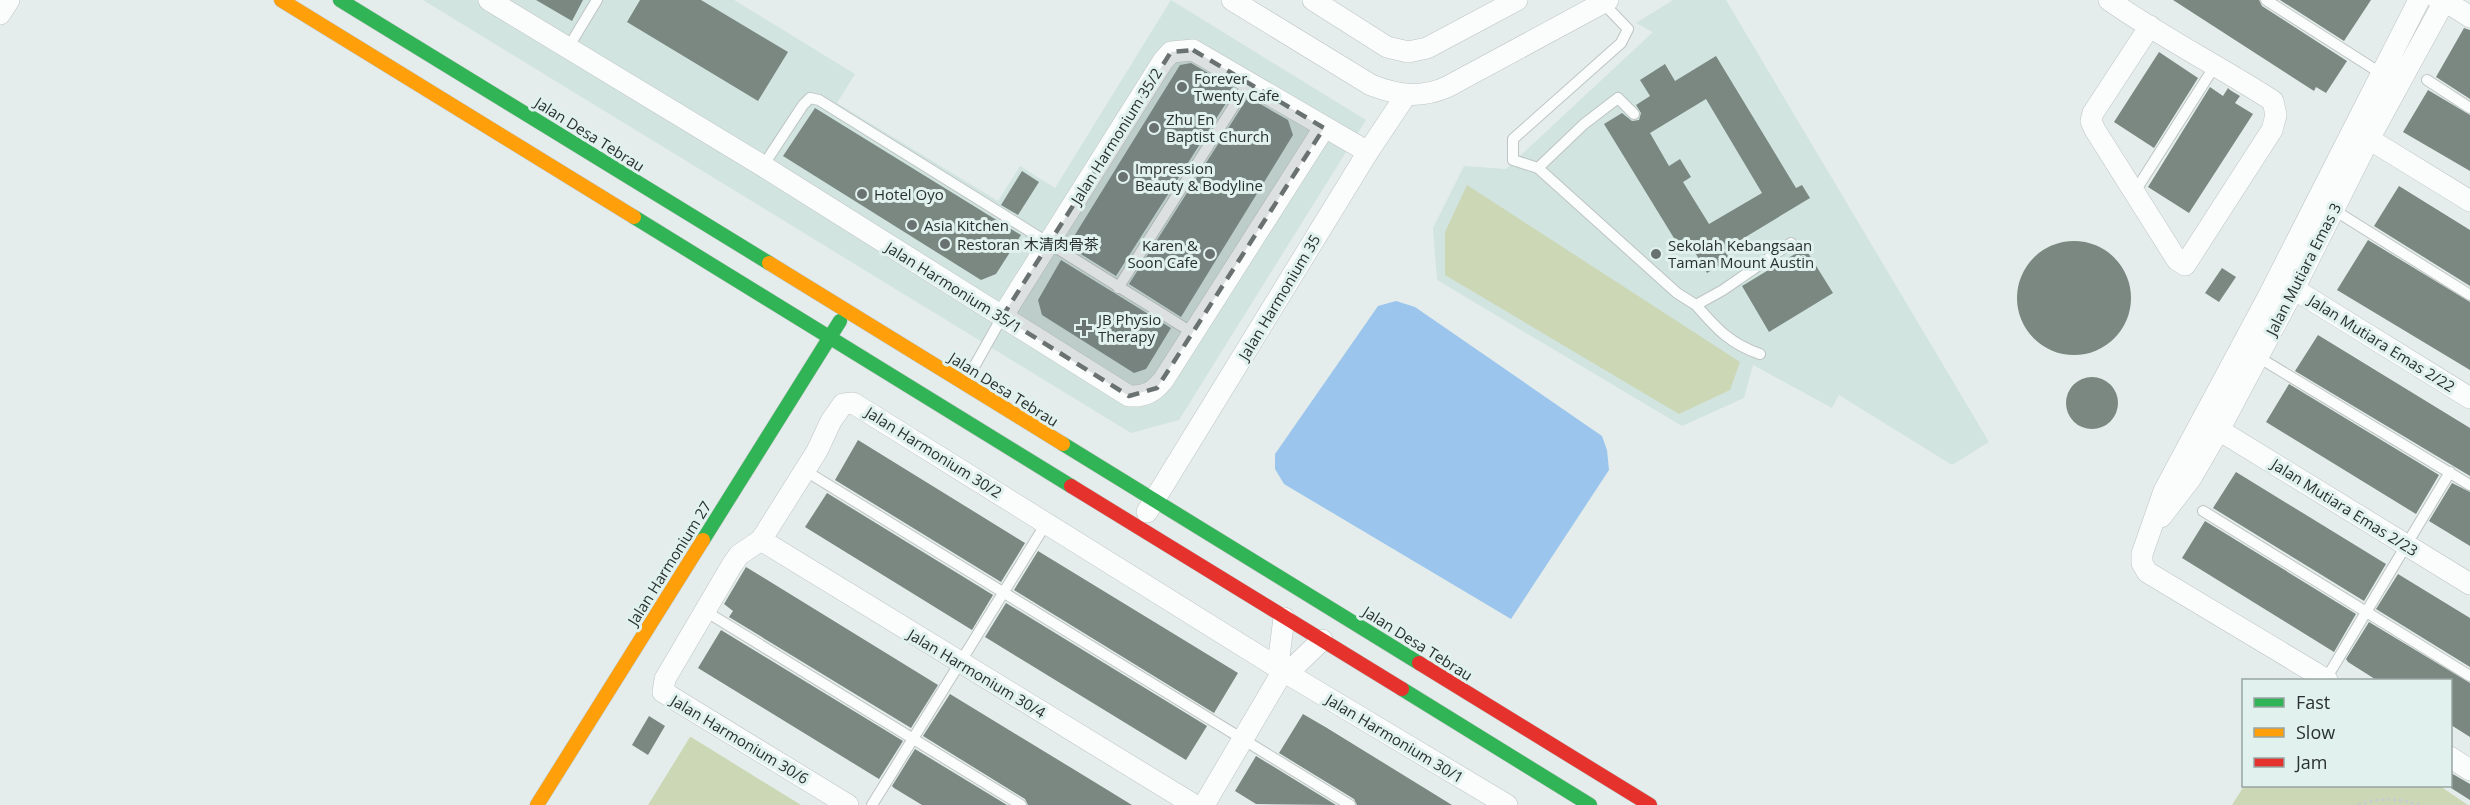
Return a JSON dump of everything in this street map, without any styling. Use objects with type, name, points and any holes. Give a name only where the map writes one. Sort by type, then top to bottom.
[{"type":"street","points":[[0,14],[9,0]]},
{"type":"street","name":"Jalan Desa Tebrau","points":[[281,0],[507,121],[846,311],[1650,805]]},
{"type":"street","name":"Jalan Desa Tebrau","points":[[340,0],[507,121],[830,338],[1590,805]]},
{"type":"street","name":"Jalan Harmonium 35/1","points":[[489,0],[762,166],[1129,396],[1139,397],[1157,388],[1324,128]]},
{"type":"street","points":[[1232,0],[1371,85],[1406,95],[1434,93],[1447,87],[1606,1]]},
{"type":"street","points":[[1313,0],[1388,48],[1408,52],[1427,48],[1517,0]]},
{"type":"street","points":[[2109,0],[2136,19],[2150,26],[2216,64],[2273,101],[2276,115],[2272,130],[2185,265],[2177,260],[2095,130],[2091,120],[2093,113],[2150,26]]},
{"type":"street","name":"Jalan Mutiara Emas 3","points":[[2324,679],[2147,572],[2142,563],[2142,554],[2164,491],[2268,297],[2419,0]]},
{"type":"street","points":[[2443,0],[2470,16]]},
{"type":"street","name":"Jalan Mutiara Emas 3","points":[[2150,532],[2192,478],[2219,430],[2443,0]]},
{"type":"street","name":"Jalan Harmonium 35/2","points":[[1002,317],[1162,61],[1172,52],[1193,50],[1368,152]]},
{"type":"street","name":"Jalan Harmonium 35","points":[[1137,528],[1368,152],[1406,95]]},
{"type":"street","points":[[2369,139],[2470,201]]},
{"type":"street","name":"Jalan Mutiara Emas 2/22","points":[[2294,289],[2470,398]]},
{"type":"street","name":"Jalan Harmonium 27","points":[[537,805],[846,311]]},
{"type":"street","name":"Jalan Harmonium 30/2","points":[[663,692],[665,679],[739,555],[761,540],[843,404],[853,403],[1283,671]]},
{"type":"street","name":"Jalan Mutiara Emas 2/23","points":[[2219,430],[2470,584]]},
{"type":"street","name":"Jalan Harmonium 30/4","points":[[761,540],[1194,805]]},
{"type":"street","points":[[1283,671],[1279,657],[1284,618]]},
{"type":"street","points":[[1204,805],[1283,671],[1295,666],[1322,640]]},
{"type":"street","name":"Jalan Harmonium 30/1","points":[[1283,671],[1507,805]]},
{"type":"street","name":"Jalan Harmonium 30/6","points":[[663,692],[848,805]]},
{"type":"street","points":[[2452,758],[2470,770]]},
{"type":"lane","points":[[568,48],[597,0]]},
{"type":"lane","points":[[2266,0],[2382,74]]},
{"type":"lane","points":[[1606,1],[1628,29],[1621,43],[1513,139],[1513,160],[1538,168],[1677,293],[1696,305],[1707,320],[1726,337],[1745,350],[1760,354]]},
{"type":"lane","points":[[2134,193],[2216,64]]},
{"type":"lane","points":[[2427,80],[2470,108]]},
{"type":"lane","points":[[1118,288],[1249,82]]},
{"type":"lane","points":[[762,166],[802,105],[810,98],[819,100],[1193,333]]},
{"type":"lane","points":[[1538,168],[1584,124],[1618,98],[1634,114]]},
{"type":"lane","points":[[2334,210],[2470,295]]},
{"type":"lane","points":[[1696,305],[1724,290],[1791,243]]},
{"type":"lane","name":"Jalan Harmonium 35/2","points":[[964,384],[1002,317]]},
{"type":"lane","points":[[2258,357],[2470,485]]},
{"type":"lane","points":[[804,470],[1350,805]]},
{"type":"lane","points":[[2327,679],[2450,472]]},
{"type":"lane","points":[[2203,511],[2470,676]]},
{"type":"lane","points":[[872,805],[1047,522]]},
{"type":"lane","points":[[705,611],[1022,805]]},
{"type":"path","points":[[2358,805],[2376,799],[2392,798],[2422,805]]},
{"type":"highlighted area","points":[[1193,50],[1324,128],[1157,388],[1129,396],[1002,317],[1171,52]]},
{"type":"shaded area","points":[[423,0],[734,0],[855,74],[837,103],[998,201],[1020,166],[1055,188],[1171,0],[1366,120],[1179,420],[1131,433]]},
{"type":"shaded area","name":"Sekolah Kebangsaan Taman Mount Austin","points":[[1673,0],[1726,0],[1989,442],[1952,465],[1839,395],[1832,408],[1753,365],[1744,398],[1682,426],[1437,280],[1433,228],[1464,166],[1506,169],[1653,32],[1636,23]]},
{"type":"green space","points":[[1467,185],[1740,362],[1730,390],[1679,414],[1445,275],[1445,232]]},
{"type":"green space","points":[[691,737],[801,805],[648,805]]},
{"type":"green space","points":[[2243,787],[2441,787],[2468,805],[2232,805]]},
{"type":"water","points":[[1396,301],[1415,307],[1602,436],[1607,450],[1609,470],[1511,619],[1284,484],[1275,469],[1275,454],[1378,306]]},
{"type":"building","points":[[536,0],[583,0],[572,21]]},
{"type":"building","points":[[640,0],[701,0],[788,52],[758,101],[627,22]]},
{"type":"building","points":[[2173,0],[2259,0],[2262,6],[2347,61],[2326,93],[2316,87],[2314,91]]},
{"type":"building","points":[[2280,0],[2371,0],[2344,41]]},
{"type":"building","points":[[2464,28],[2470,30],[2470,99],[2436,77]]},
{"type":"building","points":[[2159,52],[2198,78],[2154,148],[2114,122]]},
{"type":"building","points":[[1716,56],[1796,188],[1802,185],[1810,198],[1724,250],[1730,259],[1707,273],[1686,237],[1677,243],[1604,124],[1622,113],[1632,121],[1639,120],[1641,113],[1636,105],[1650,96],[1640,80],[1665,64],[1675,81]],"holes":[[[1706,99],[1762,193],[1709,224],[1683,182],[1691,177],[1680,159],[1669,166],[1650,133]]]},
{"type":"building","points":[[1191,63],[1235,89],[1116,276],[1068,246],[1180,65]]},
{"type":"building","points":[[2210,87],[2223,96],[2228,88],[2240,96],[2235,103],[2253,114],[2189,213],[2148,187]]},
{"type":"building","points":[[2428,90],[2470,115],[2470,171],[2403,132]]},
{"type":"building","points":[[1248,97],[1288,120],[1293,135],[1181,317],[1129,284]]},
{"type":"building","points":[[815,108],[1021,235],[996,274],[981,280],[783,156]]},
{"type":"building","points":[[1022,171],[1039,182],[1018,215],[1001,205]]},
{"type":"building","points":[[2399,186],[2470,230],[2470,286],[2374,226]]},
{"type":"building","points":[[2368,240],[2470,302],[2470,370],[2337,290]]},
{"type":"building","points":[[2074,241],[2096,245],[2106,250],[2122,266],[2127,276],[2131,298],[2127,320],[2122,330],[2106,346],[2096,351],[2074,355],[2052,351],[2042,346],[2026,330],[2021,320],[2017,298],[2021,276],[2026,266],[2042,250],[2052,245]]},
{"type":"building","points":[[1805,248],[1833,293],[1769,332],[1742,286]]},
{"type":"building","points":[[1061,260],[1171,328],[1146,369],[1134,373],[1042,315],[1038,300]]},
{"type":"building","points":[[2222,268],[2236,277],[2219,302],[2205,293]]},
{"type":"building","points":[[2318,335],[2470,428],[2470,476],[2295,371]]},
{"type":"building","points":[[2092,377],[2102,379],[2110,385],[2116,393],[2118,403],[2116,413],[2110,421],[2102,427],[2092,429],[2082,427],[2074,421],[2068,413],[2066,403],[2068,393],[2074,385],[2082,379]]},
{"type":"building","points":[[2289,384],[2439,475],[2416,514],[2266,422]]},
{"type":"building","points":[[858,440],[1025,543],[1001,582],[835,480]]},
{"type":"building","points":[[2236,472],[2386,564],[2364,601],[2213,508]]},
{"type":"building","points":[[2452,483],[2470,492],[2470,546],[2429,521]]},
{"type":"building","points":[[827,493],[993,595],[972,630],[805,527]]},
{"type":"building","points":[[2205,521],[2356,614],[2334,652],[2182,558]]},
{"type":"building","points":[[1038,551],[1238,673],[1214,713],[1014,590]]},
{"type":"building","points":[[746,567],[938,685],[911,728],[729,617],[733,611],[724,604]]},
{"type":"building","points":[[2398,574],[2470,618],[2470,667],[2376,609]]},
{"type":"building","points":[[1006,603],[1207,726],[1186,760],[985,637]]},
{"type":"building","points":[[2369,622],[2470,683],[2470,737],[2452,726],[2452,679],[2375,679],[2346,659]]},
{"type":"building","points":[[721,630],[903,741],[879,779],[698,668]]},
{"type":"building","points":[[950,694],[1132,805],[1028,805],[1025,799],[923,736]]},
{"type":"building","points":[[1303,714],[1452,805],[1357,805],[1354,799],[1279,753]]},
{"type":"building","points":[[649,716],[665,726],[648,755],[632,745]]},
{"type":"building","points":[[915,749],[1007,805],[922,805],[894,788],[892,786]]},
{"type":"building","points":[[1256,756],[1336,805],[1256,804],[1235,791]]},
{"type":"building","points":[[2452,774],[2470,784],[2470,800],[2451,788]]},
{"type":"traffic: fast","points":[[340,0],[769,263]]},
{"type":"traffic: fast","points":[[634,217],[1071,486]]},
{"type":"traffic: fast","points":[[703,540],[840,321]]},
{"type":"traffic: fast","points":[[1063,444],[1419,663]]},
{"type":"traffic: fast","points":[[1402,689],[1590,805]]},
{"type":"traffic: slow","points":[[281,0],[634,217]]},
{"type":"traffic: slow","points":[[769,263],[1063,444]]},
{"type":"traffic: slow","points":[[537,805],[703,540]]},
{"type":"traffic: jam","points":[[1071,486],[1402,689]]},
{"type":"traffic: jam","points":[[1419,663],[1650,805]]},
{"type":"place","name":"Forever Twenty Cafe","points":[[1182,87]]},
{"type":"place","name":"Zhu En Baptist Church","points":[[1154,128]]},
{"type":"place","name":"Impression Beauty & Bodyline","points":[[1123,177]]},
{"type":"place","name":"Hotel Oyo","points":[[862,194]]},
{"type":"place","name":"Asia Kitchen","points":[[912,225]]},
{"type":"place","name":"Restoran 木清肉骨茶","points":[[945,244]]},
{"type":"place","name":"Karen & Soon Cafe","points":[[1210,254]]},
{"type":"place","name":"Sekolah Kebangsaan Taman Mount Austin","points":[[1656,254]]},
{"type":"place","name":"JB Physio Therapy","points":[[1084,328]]}]
